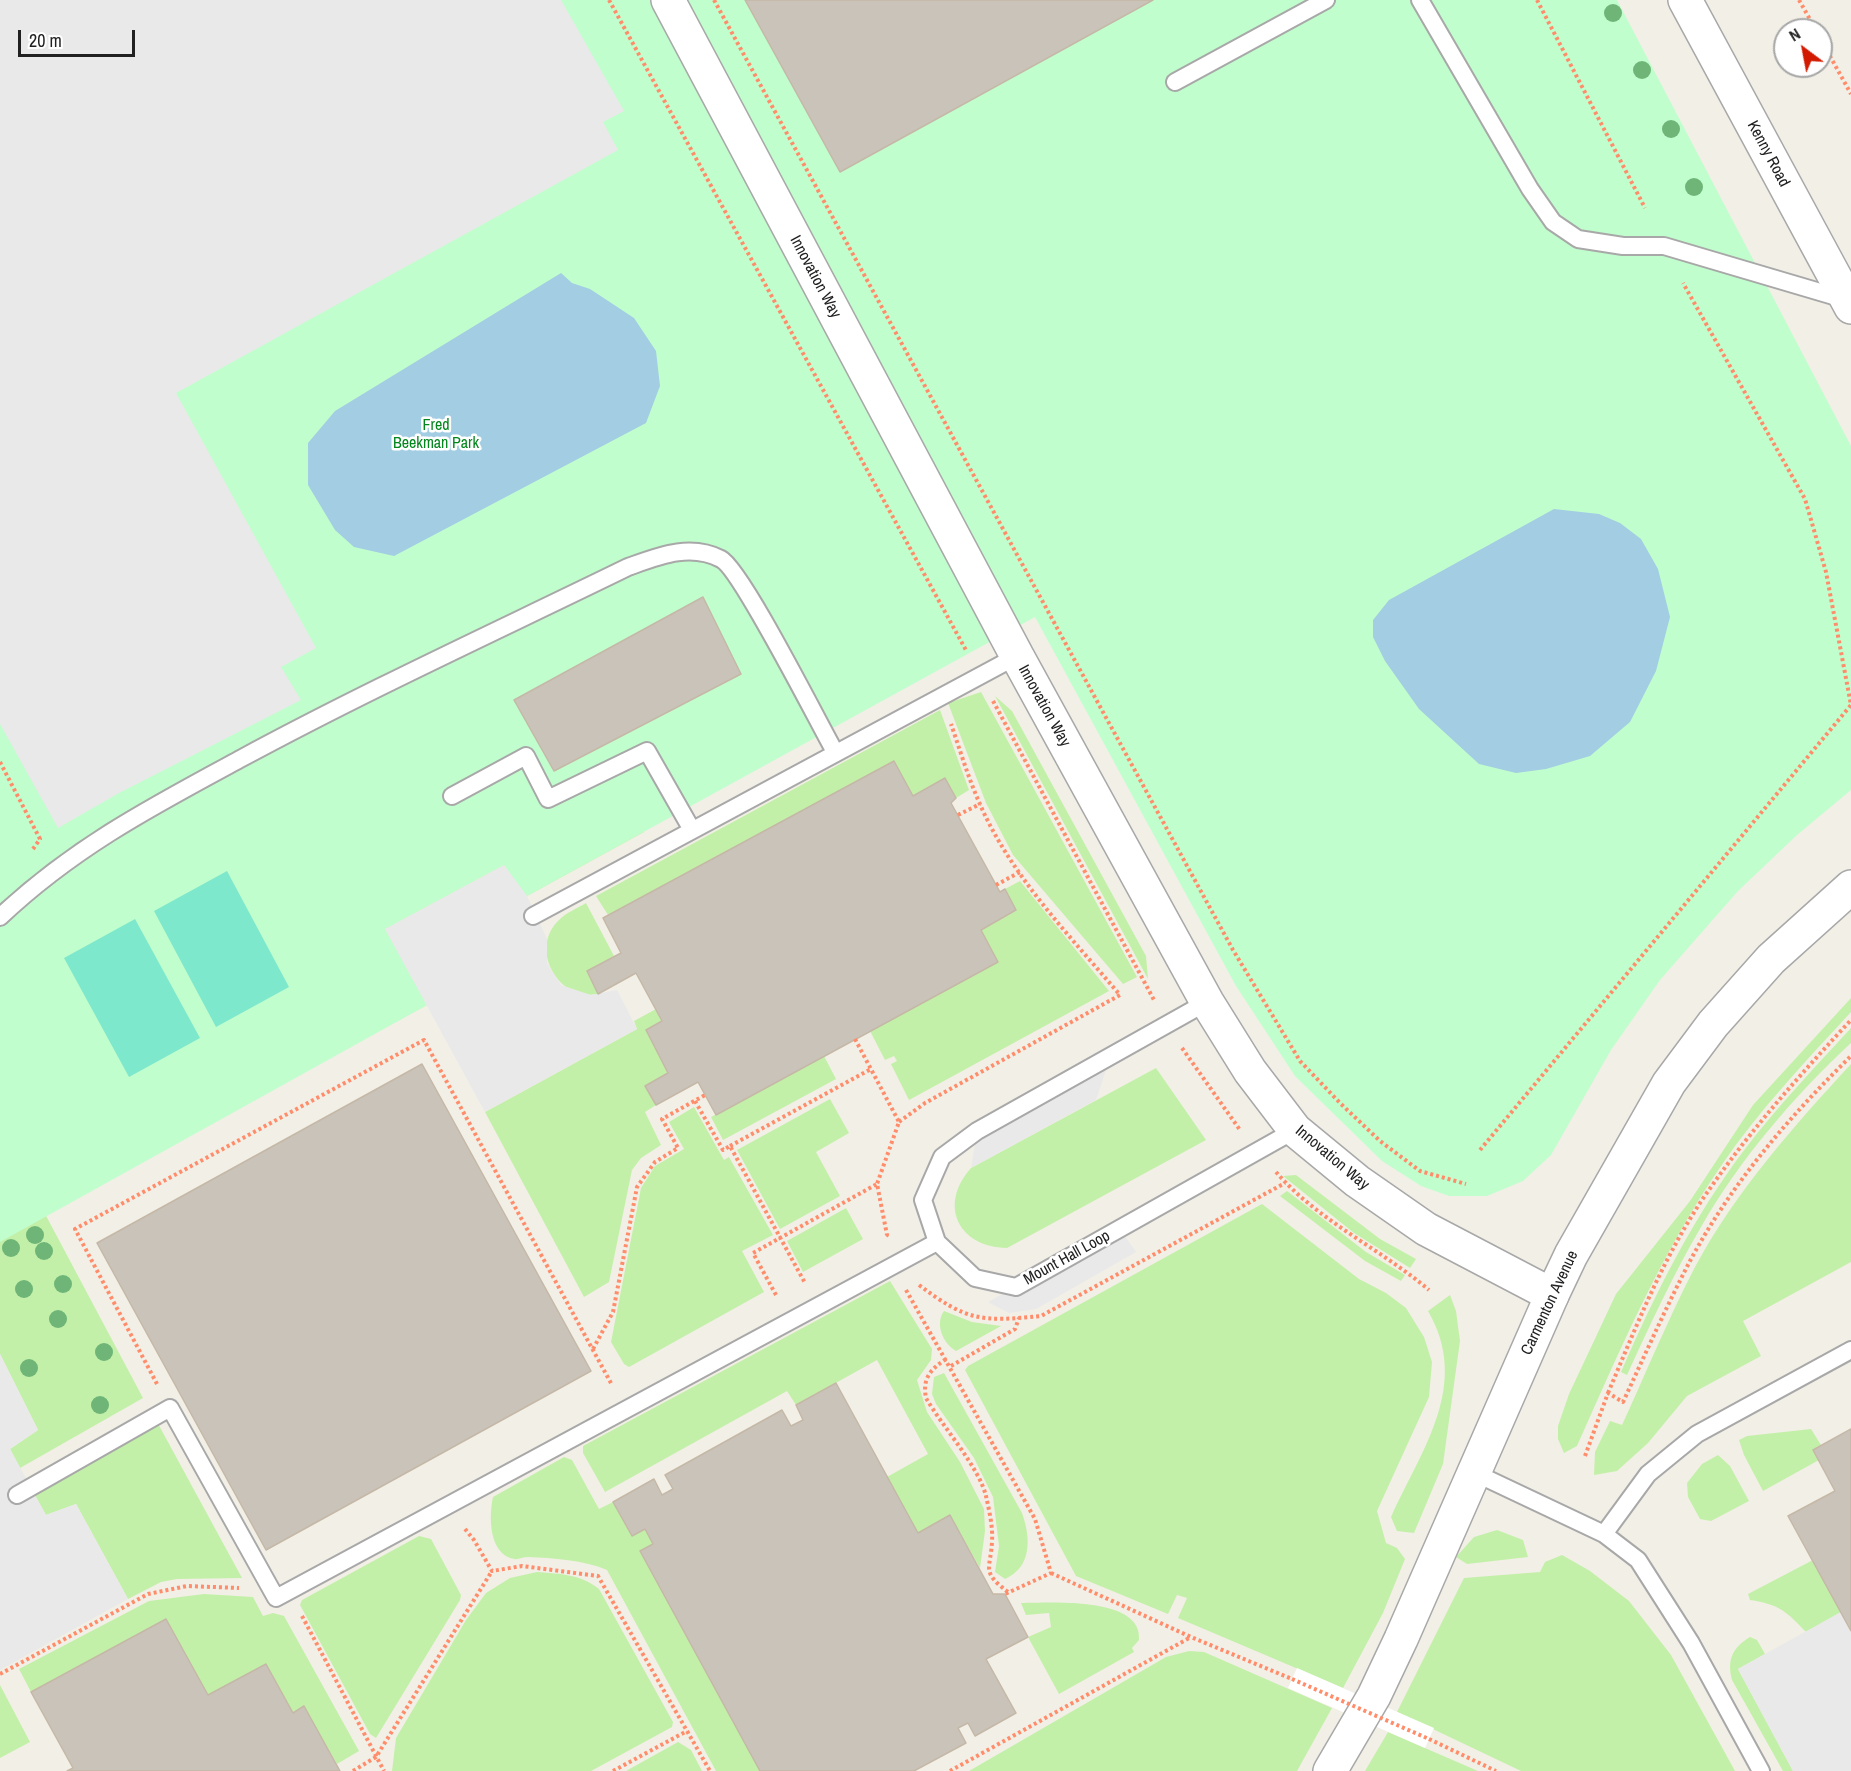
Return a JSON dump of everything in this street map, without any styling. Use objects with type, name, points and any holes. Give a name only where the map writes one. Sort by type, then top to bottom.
[{"type":"street","name":"Innovation Way","points":[[668,0],[1017,656],[1208,1002],[1250,1071],[1295,1130],[1357,1181],[1425,1229],[1552,1295]]},
{"type":"street","name":"Kenny Road","points":[[1685,0],[1849,303]]},
{"type":"street","name":"Carmenton Avenue","points":[[1330,1771],[1374,1696],[1475,1473],[1552,1295],[1577,1245],[1669,1083],[1713,1024],[1771,959],[1851,887]]},
{"type":"lane","points":[[1175,82],[1326,0]]},
{"type":"lane","points":[[1420,0],[1530,189],[1553,222],[1578,238],[1623,246],[1664,246],[1849,303]]},
{"type":"lane","points":[[0,917],[53,871],[94,841],[190,786],[312,720],[628,567],[667,553],[697,550],[723,560],[745,588],[835,752]]},
{"type":"lane","points":[[533,916],[1017,656]]},
{"type":"lane","points":[[452,796],[526,756],[548,799],[647,751],[692,831]]},
{"type":"lane","name":"Mount Hall Loop","points":[[1208,1002],[977,1131],[942,1157],[924,1200],[937,1242],[975,1278],[1016,1287],[1295,1130]]},
{"type":"lane","points":[[16,1495],[170,1408],[276,1598],[937,1242]]},
{"type":"lane","points":[[1604,1534],[1648,1474],[1697,1434],[1851,1350]]},
{"type":"lane","points":[[1475,1473],[1604,1534],[1638,1560],[1691,1643],[1761,1771]]},
{"type":"path","points":[[609,0],[956,632]]},
{"type":"path","points":[[714,0],[1233,950],[1276,1024],[1300,1061],[1380,1141],[1420,1171],[1466,1184]]},
{"type":"path","points":[[1537,0],[1645,208]]},
{"type":"path","points":[[1799,0],[1809,18]]},
{"type":"path","points":[[1833,62],[1851,94]]},
{"type":"path","points":[[1480,1150],[1851,705],[1826,572],[1805,499],[1680,277]]},
{"type":"path","points":[[990,696],[1143,982]]},
{"type":"path","points":[[950,720],[980,804],[1020,872],[1120,996],[925,1103],[898,1122],[877,1184],[887,1235],[905,1287],[1035,1519],[1051,1573]]},
{"type":"path","points":[[0,762],[40,839]]},
{"type":"path","points":[[958,815],[980,804]]},
{"type":"path","points":[[996,885],[1020,872]]},
{"type":"path","points":[[1585,1456],[1642,1311],[1701,1202],[1762,1118],[1851,1020]]},
{"type":"path","points":[[855,1039],[898,1122]]},
{"type":"path","points":[[170,1408],[75,1229],[424,1040],[626,1410]]},
{"type":"path","points":[[1608,1393],[1623,1402],[1690,1260],[1738,1185],[1802,1104],[1851,1056]]},
{"type":"path","points":[[1190,1061],[1227,1116]]},
{"type":"path","points":[[695,1101],[723,1150],[871,1069]]},
{"type":"path","points":[[593,1349],[613,1311],[638,1187],[655,1161],[678,1148],[662,1119],[705,1095]]},
{"type":"path","points":[[730,1146],[818,1306]]},
{"type":"path","points":[[1286,1183],[1330,1219],[1406,1271],[1429,1290]]},
{"type":"path","points":[[776,1295],[753,1253],[877,1184]]},
{"type":"path","points":[[876,1241],[887,1235]]},
{"type":"path","points":[[794,1285],[813,1274]]},
{"type":"path","points":[[766,1300],[785,1290]]},
{"type":"path","points":[[951,1366],[1015,1329],[1019,1318]]},
{"type":"path","points":[[946,1359],[927,1376],[924,1387],[927,1398],[985,1492],[992,1542],[987,1561],[989,1573],[1006,1593],[1051,1573],[1191,1637],[1292,1678],[1496,1771]]},
{"type":"path","points":[[612,1383],[620,1379]]},
{"type":"path","points":[[446,1507],[474,1540],[492,1572]]},
{"type":"path","points":[[353,1771],[376,1757],[492,1572],[522,1566],[598,1576],[710,1771]]},
{"type":"path","points":[[0,1674],[148,1594],[188,1586],[255,1589],[267,1583]]},
{"type":"path","points":[[288,1592],[384,1771]]},
{"type":"path","points":[[950,1771],[1191,1637]]},
{"type":"path","points":[[613,1771],[687,1731]]},
{"type":"green space","name":"Fred Beekman Park","points":[[0,0],[1617,0],[1851,446],[1851,790],[1797,835],[1738,891],[1660,980],[1611,1050],[1551,1155],[1523,1181],[1487,1196],[1449,1196],[1421,1186],[1382,1161],[1295,1076],[1236,986],[1035,617],[527,896],[504,865],[385,929],[427,1005],[0,1242]]},
{"type":"green space","points":[[981,692],[1137,977],[1123,984],[1013,855],[986,803],[948,703]]},
{"type":"green space","points":[[995,696],[1012,711],[1146,956],[1148,979]]},
{"type":"green space","points":[[473,698],[484,718],[374,774],[423,868],[476,839],[518,849],[620,792],[643,796],[649,809],[644,832],[527,896],[504,865],[385,929],[427,1005],[44,1212],[143,1398],[20,1468],[10,1449],[38,1430],[0,1354],[0,951],[70,888],[77,894],[50,930],[134,1090],[304,994],[235,856],[225,861],[211,822],[219,808],[312,747],[417,704]]},
{"type":"green space","points":[[940,710],[969,790],[956,798],[945,778],[913,796],[894,761],[608,915],[596,896]]},
{"type":"green space","points":[[227,871],[289,987],[216,1027],[154,911]]},
{"type":"green space","points":[[1020,881],[1109,991],[909,1100],[891,1064],[897,1061],[894,1056],[885,1060],[870,1031],[998,962],[981,930],[1016,911],[1005,889]]},
{"type":"green space","points":[[586,903],[614,956],[587,971],[598,994],[584,994],[571,990],[552,971],[548,959],[547,946],[550,933],[558,921]]},
{"type":"green space","points":[[135,919],[200,1038],[129,1077],[64,958]]},
{"type":"green space","points":[[1851,998],[1851,1012],[1783,1086],[1751,1125],[1699,1199],[1660,1268],[1577,1446],[1564,1453],[1558,1439],[1558,1426],[1569,1394],[1616,1294],[1690,1201],[1753,1105]]},
{"type":"green space","points":[[656,1009],[662,1021],[646,1030],[668,1073],[646,1086],[656,1105],[645,1112],[661,1145],[641,1158],[632,1170],[609,1282],[584,1297],[485,1112],[637,1029],[634,1021]]},
{"type":"green space","points":[[1851,1028],[1851,1043],[1769,1129],[1716,1202],[1671,1282],[1627,1375],[1621,1372],[1676,1257],[1726,1175],[1796,1087]]},
{"type":"green space","points":[[824,1056],[836,1079],[723,1140],[711,1117]]},
{"type":"green space","points":[[1851,1064],[1851,1262],[1743,1321],[1761,1356],[1687,1396],[1648,1443],[1617,1471],[1594,1475],[1595,1452],[1610,1421],[1622,1425],[1676,1306],[1711,1239],[1767,1161]]},
{"type":"green space","points":[[1156,1068],[1206,1140],[1007,1248],[990,1246],[965,1232],[958,1222],[955,1209],[956,1196],[961,1182],[971,1168]]},
{"type":"green space","points":[[830,1099],[849,1133],[816,1152],[840,1196],[780,1229],[737,1150]]},
{"type":"green space","points":[[694,1107],[724,1160],[729,1157],[773,1235],[742,1251],[764,1292],[629,1367],[624,1364],[611,1342],[641,1188],[655,1166],[684,1149],[669,1122]]},
{"type":"green space","points":[[1296,1175],[1380,1239],[1416,1259],[1410,1268],[1354,1233],[1283,1176]]},
{"type":"green space","points":[[1287,1191],[1366,1252],[1405,1275],[1401,1281],[1365,1261],[1280,1196]]},
{"type":"green space","points":[[1262,1204],[1359,1279],[1386,1293],[1406,1308],[1424,1337],[1432,1362],[1429,1397],[1377,1511],[1386,1543],[1397,1548],[1405,1559],[1383,1613],[1343,1688],[1178,1618],[1187,1598],[1177,1595],[1168,1614],[1076,1576],[965,1370],[968,1366]]},
{"type":"green space","points":[[846,1208],[863,1239],[803,1272],[787,1241]]},
{"type":"green space","points":[[890,1281],[932,1349],[931,1360],[917,1380],[927,1412],[960,1462],[984,1509],[985,1531],[980,1568],[950,1515],[918,1533],[887,1477],[928,1454],[877,1360],[796,1405],[787,1391],[605,1492],[583,1453],[583,1446]]},
{"type":"green space","points":[[1450,1295],[1456,1311],[1460,1341],[1443,1464],[1414,1533],[1397,1531],[1391,1517],[1428,1441],[1443,1391],[1445,1365],[1440,1338],[1428,1311]]},
{"type":"green space","points":[[944,1311],[972,1322],[1001,1326],[956,1351],[947,1343],[941,1332],[940,1321]]},
{"type":"green space","points":[[944,1373],[1022,1513],[1025,1523],[1028,1542],[1025,1559],[1014,1574],[1005,1579],[995,1572],[999,1546],[993,1497],[974,1458],[936,1404],[932,1394],[934,1377]]},
{"type":"green space","points":[[156,1420],[242,1578],[177,1579],[161,1582],[128,1599],[76,1504],[46,1515],[32,1491]]},
{"type":"green space","points":[[1811,1429],[1821,1445],[1813,1450],[1819,1460],[1763,1491],[1744,1455],[1739,1440],[1747,1436]]},
{"type":"green space","points":[[1718,1455],[1730,1466],[1749,1501],[1711,1521],[1700,1519],[1688,1497],[1687,1483],[1702,1464]]},
{"type":"green space","points":[[564,1457],[572,1460],[599,1509],[613,1502],[632,1536],[645,1529],[653,1544],[640,1551],[760,1771],[716,1771],[607,1570],[568,1560],[528,1557],[514,1559],[505,1556],[499,1550],[492,1533],[493,1497]]},
{"type":"green space","points":[[1497,1530],[1523,1540],[1528,1557],[1467,1564],[1456,1557],[1474,1537]]},
{"type":"green space","points":[[419,1536],[431,1539],[461,1595],[460,1600],[376,1738],[370,1734],[300,1605],[302,1600]]},
{"type":"green space","points":[[1562,1555],[1590,1571],[1629,1601],[1671,1655],[1735,1771],[1521,1771],[1397,1712],[1464,1578],[1540,1572],[1545,1562]]},
{"type":"green space","points":[[1813,1560],[1841,1612],[1806,1632],[1782,1610],[1750,1600],[1748,1594]]},
{"type":"green space","points":[[537,1572],[562,1574],[585,1580],[599,1589],[673,1722],[672,1727],[591,1771],[392,1771],[396,1738],[466,1620],[486,1593],[510,1578]]},
{"type":"green space","points":[[204,1594],[253,1597],[263,1616],[273,1613],[284,1616],[359,1751],[337,1764],[304,1707],[293,1713],[266,1664],[208,1695],[166,1619],[31,1692],[19,1669],[149,1601]]},
{"type":"green space","points":[[1021,1603],[1072,1603],[1111,1609],[1126,1616],[1136,1626],[1139,1640],[1132,1648],[1134,1652],[1059,1694],[1028,1637],[1051,1627],[1049,1613],[1026,1615]]},
{"type":"green space","points":[[1750,1637],[1757,1640],[1765,1654],[1738,1669],[1793,1771],[1783,1771],[1732,1680],[1730,1666],[1732,1655]]},
{"type":"green space","points":[[1189,1651],[1204,1652],[1332,1708],[1297,1771],[969,1771],[1166,1657]]},
{"type":"green space","points":[[0,1685],[30,1742],[0,1758]]},
{"type":"green space","points":[[1388,1732],[1478,1771],[1365,1771]]},
{"type":"green space","points":[[678,1742],[691,1750],[702,1771],[626,1771]]},
{"type":"shaded area","points":[[0,0],[561,0],[624,111],[603,122],[618,150],[176,393],[316,648],[281,667],[301,700],[119,793],[58,828],[0,724]]},
{"type":"shaded area","points":[[504,865],[527,896],[547,939],[547,963],[561,985],[591,995],[617,990],[637,1029],[485,1112],[385,929]]},
{"type":"shaded area","points":[[1111,1055],[1096,1100],[971,1168],[977,1131]]},
{"type":"shaded area","points":[[1120,1229],[1136,1252],[1036,1309],[1009,1313],[988,1302]]},
{"type":"shaded area","points":[[0,1354],[38,1430],[10,1449],[46,1515],[76,1504],[128,1599],[0,1670]]},
{"type":"shaded area","points":[[1841,1612],[1851,1631],[1851,1771],[1793,1771],[1738,1669]]},
{"type":"water","points":[[561,273],[572,283],[590,289],[634,318],[656,351],[660,386],[646,423],[394,556],[354,547],[335,530],[308,485],[308,443],[335,411]]},
{"type":"water","points":[[1554,509],[1599,514],[1620,523],[1641,539],[1658,569],[1670,617],[1656,671],[1630,722],[1590,756],[1546,769],[1516,773],[1479,764],[1419,709],[1385,661],[1373,637],[1373,620],[1389,600]]},
{"type":"pier","points":[[1297,1668],[1434,1728],[1425,1748],[1288,1688]]},
{"type":"building","points":[[745,0],[1153,0],[840,172]]},
{"type":"building","points":[[703,597],[741,674],[554,771],[514,700]]},
{"type":"building","points":[[894,761],[913,796],[945,778],[956,798],[951,803],[1000,892],[1005,889],[1016,910],[981,930],[998,962],[716,1115],[698,1082],[656,1105],[645,1086],[668,1073],[646,1030],[662,1021],[636,973],[598,994],[587,971],[621,953],[603,918]]},
{"type":"building","points":[[422,1064],[591,1371],[266,1550],[97,1243]]},
{"type":"building","points":[[836,1383],[918,1533],[950,1515],[993,1594],[1005,1594],[1028,1637],[986,1659],[1016,1713],[975,1736],[968,1723],[958,1728],[966,1743],[914,1771],[760,1771],[640,1551],[653,1544],[645,1529],[632,1536],[613,1502],[654,1479],[662,1495],[673,1489],[665,1475],[782,1410],[791,1426],[803,1420],[796,1405]]},
{"type":"building","points":[[1851,1429],[1851,1631],[1788,1516],[1835,1491],[1813,1450]]},
{"type":"building","points":[[166,1619],[208,1695],[266,1664],[293,1713],[304,1706],[340,1771],[67,1771],[73,1768],[31,1692]]}]
